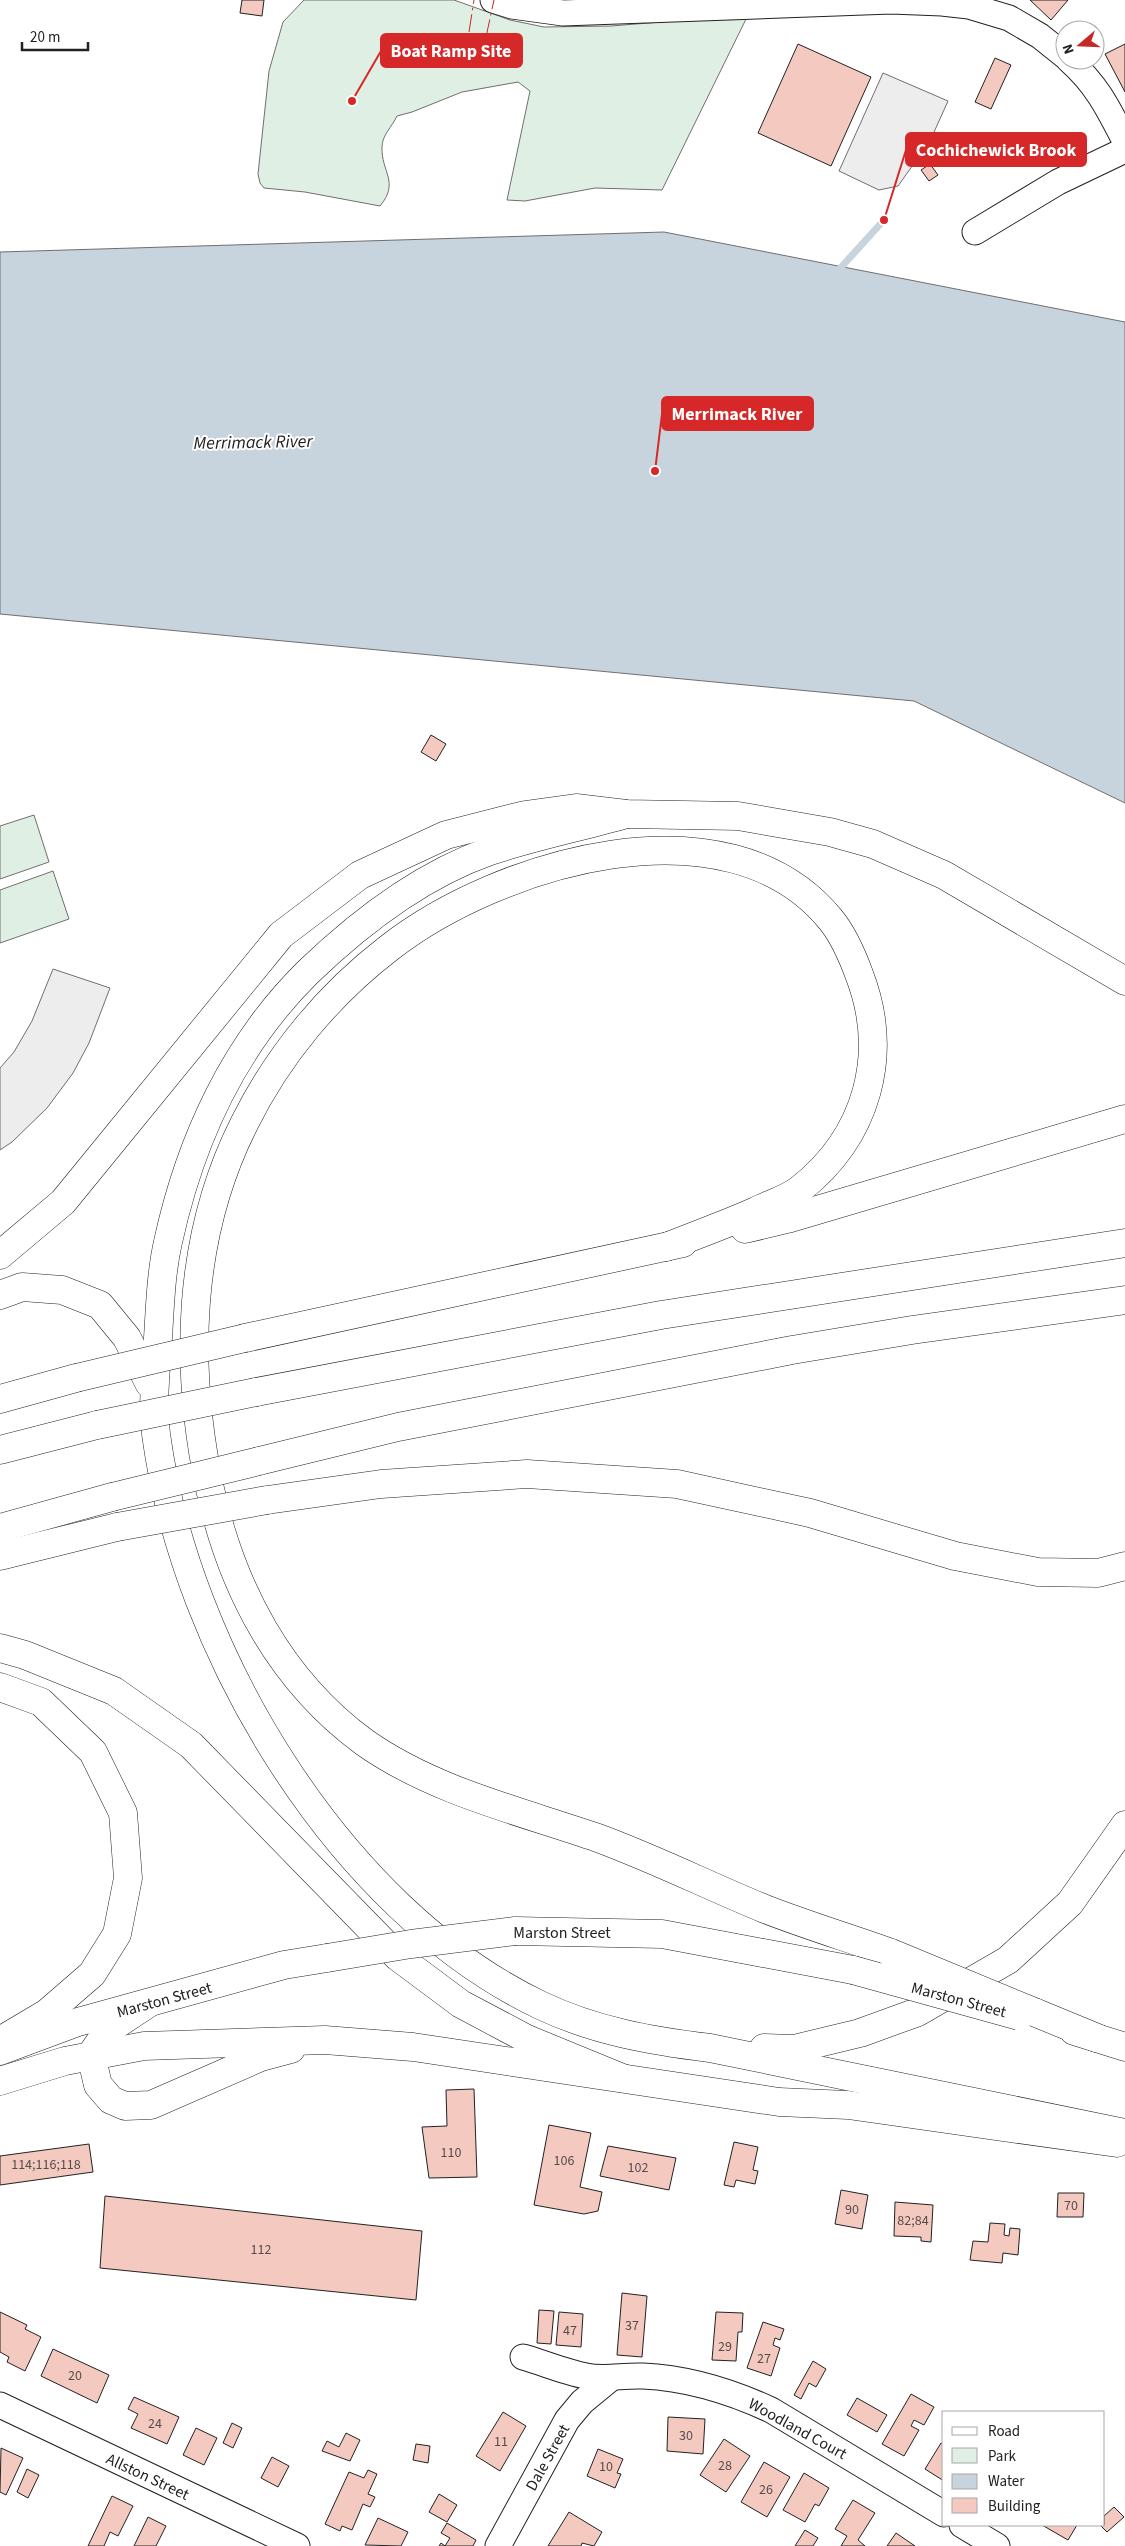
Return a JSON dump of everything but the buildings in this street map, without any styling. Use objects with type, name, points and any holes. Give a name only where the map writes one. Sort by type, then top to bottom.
[{"type":"main road","points":[[0,1255],[63,1202],[281,935],[360,875],[446,835],[525,815],[576,808],[626,814],[738,816],[830,832],[872,844],[944,875],[1125,981]]},
{"type":"main road","points":[[626,814],[486,853],[413,889],[388,905],[334,948],[291,991],[258,1031],[214,1102],[184,1185],[168,1241],[163,1272],[154,1394],[156,1434],[169,1500],[184,1557],[206,1622],[233,1677],[266,1736],[297,1785],[332,1831],[381,1888],[411,1917],[466,1962],[537,2004],[576,2020],[661,2042],[710,2048],[1125,2133]]},
{"type":"main road","points":[[666,1247],[795,1194],[826,1166],[850,1133],[867,1096],[873,1056],[872,1017],[852,953],[834,924],[814,901],[781,878],[749,863],[717,855],[662,851],[594,858],[511,881],[480,893],[451,908],[393,944],[350,981],[322,1009],[286,1054],[259,1094],[242,1127],[221,1176],[210,1210],[198,1281],[194,1376],[201,1446],[222,1537],[236,1577],[268,1638],[297,1677],[326,1709],[372,1746],[442,1784],[643,1855],[765,1908],[891,1953],[1029,2014],[1125,2047]]},
{"type":"main road","points":[[0,1399],[76,1378],[245,1338],[787,1219],[1125,1120]]},
{"type":"main road","points":[[0,1450],[97,1425],[333,1376],[661,1315],[1125,1243]]},
{"type":"main road","points":[[0,1295],[22,1287],[62,1290],[100,1305],[128,1338],[154,1394]]},
{"type":"main road","points":[[0,1528],[112,1497],[398,1427],[792,1350],[912,1330],[1125,1300]]},
{"type":"main road","points":[[0,1556],[117,1527],[267,1500],[381,1484],[527,1474],[677,1484],[810,1513],[955,1556],[1038,1572],[1098,1573],[1125,1566]]},
{"type":"main road","points":[[0,1648],[25,1655],[114,1691],[191,1745],[398,1958],[461,2004],[510,2030],[622,2078]]},
{"type":"main road","points":[[0,1687],[41,1702],[93,1752],[123,1813],[128,1878],[117,1934],[92,1974],[47,2012],[0,2041]]},
{"type":"main road","points":[[710,2048],[794,2049],[860,2033],[918,2012],[1008,1960],[1070,1903],[1125,1825]]},
{"type":"main road","name":"Marston Street","points":[[0,2051],[78,2022],[284,1965],[411,1944],[515,1931],[662,1934],[853,1970],[1029,2014]]},
{"type":"main road","points":[[148,2003],[108,2030],[92,2055],[98,2085],[111,2100],[125,2106],[151,2105],[261,2058],[325,2040]]},
{"type":"main road","points":[[0,2081],[92,2055],[144,2046],[325,2040],[413,2047],[779,2102],[848,2105],[1125,2144]]},
{"type":"street","points":[[493,0],[512,6],[564,13],[891,1],[969,6],[1009,18],[1040,36],[1055,48]]},
{"type":"street","points":[[1080,70],[1089,78],[1125,141]]},
{"type":"street","points":[[975,232],[1058,182],[1125,150]]},
{"type":"street","name":"Woodland Court","points":[[523,2357],[585,2376],[610,2379],[639,2375],[666,2377],[720,2389],[746,2398],[771,2410],[942,2513]]},
{"type":"street","name":"Dale Street","points":[[498,2546],[568,2420],[582,2402],[610,2379]]},
{"type":"street","name":"Allston Street","points":[[0,2405],[296,2546]]},
{"type":"street","points":[[964,2526],[998,2546]]},
{"type":"green space","points":[[304,0],[454,0],[510,20],[544,27],[611,26],[748,15],[662,190],[595,188],[525,201],[507,200],[530,91],[518,82],[462,92],[397,116],[382,143],[382,156],[388,177],[389,190],[380,206],[305,192],[264,188],[260,183],[258,174],[269,71],[283,22]]},
{"type":"green space","points":[[34,815],[49,862],[0,879],[0,826]]},
{"type":"green space","points":[[53,871],[69,919],[0,943],[0,890]]},
{"type":"shaded area","points":[[883,73],[948,101],[930,141],[898,186],[879,190],[839,171]]},
{"type":"shaded area","points":[[53,969],[110,988],[89,1043],[73,1073],[47,1108],[12,1142],[0,1150],[0,1068],[14,1052],[32,1021]]},
{"type":"water","points":[[664,232],[1125,322],[1125,803],[914,701],[0,614],[0,252]]},
{"type":"waterway","points":[[835,274],[884,220]]},
{"type":"power","points":[[469,32],[474,0]]},
{"type":"power","points":[[486,37],[494,0]]},
{"type":"place","name":"Boat Ramp Site","points":[[352,101]]},
{"type":"place","name":"Cochichewick Brook","points":[[884,220]]},
{"type":"place","name":"Merrimack River","points":[[655,471]]}]
